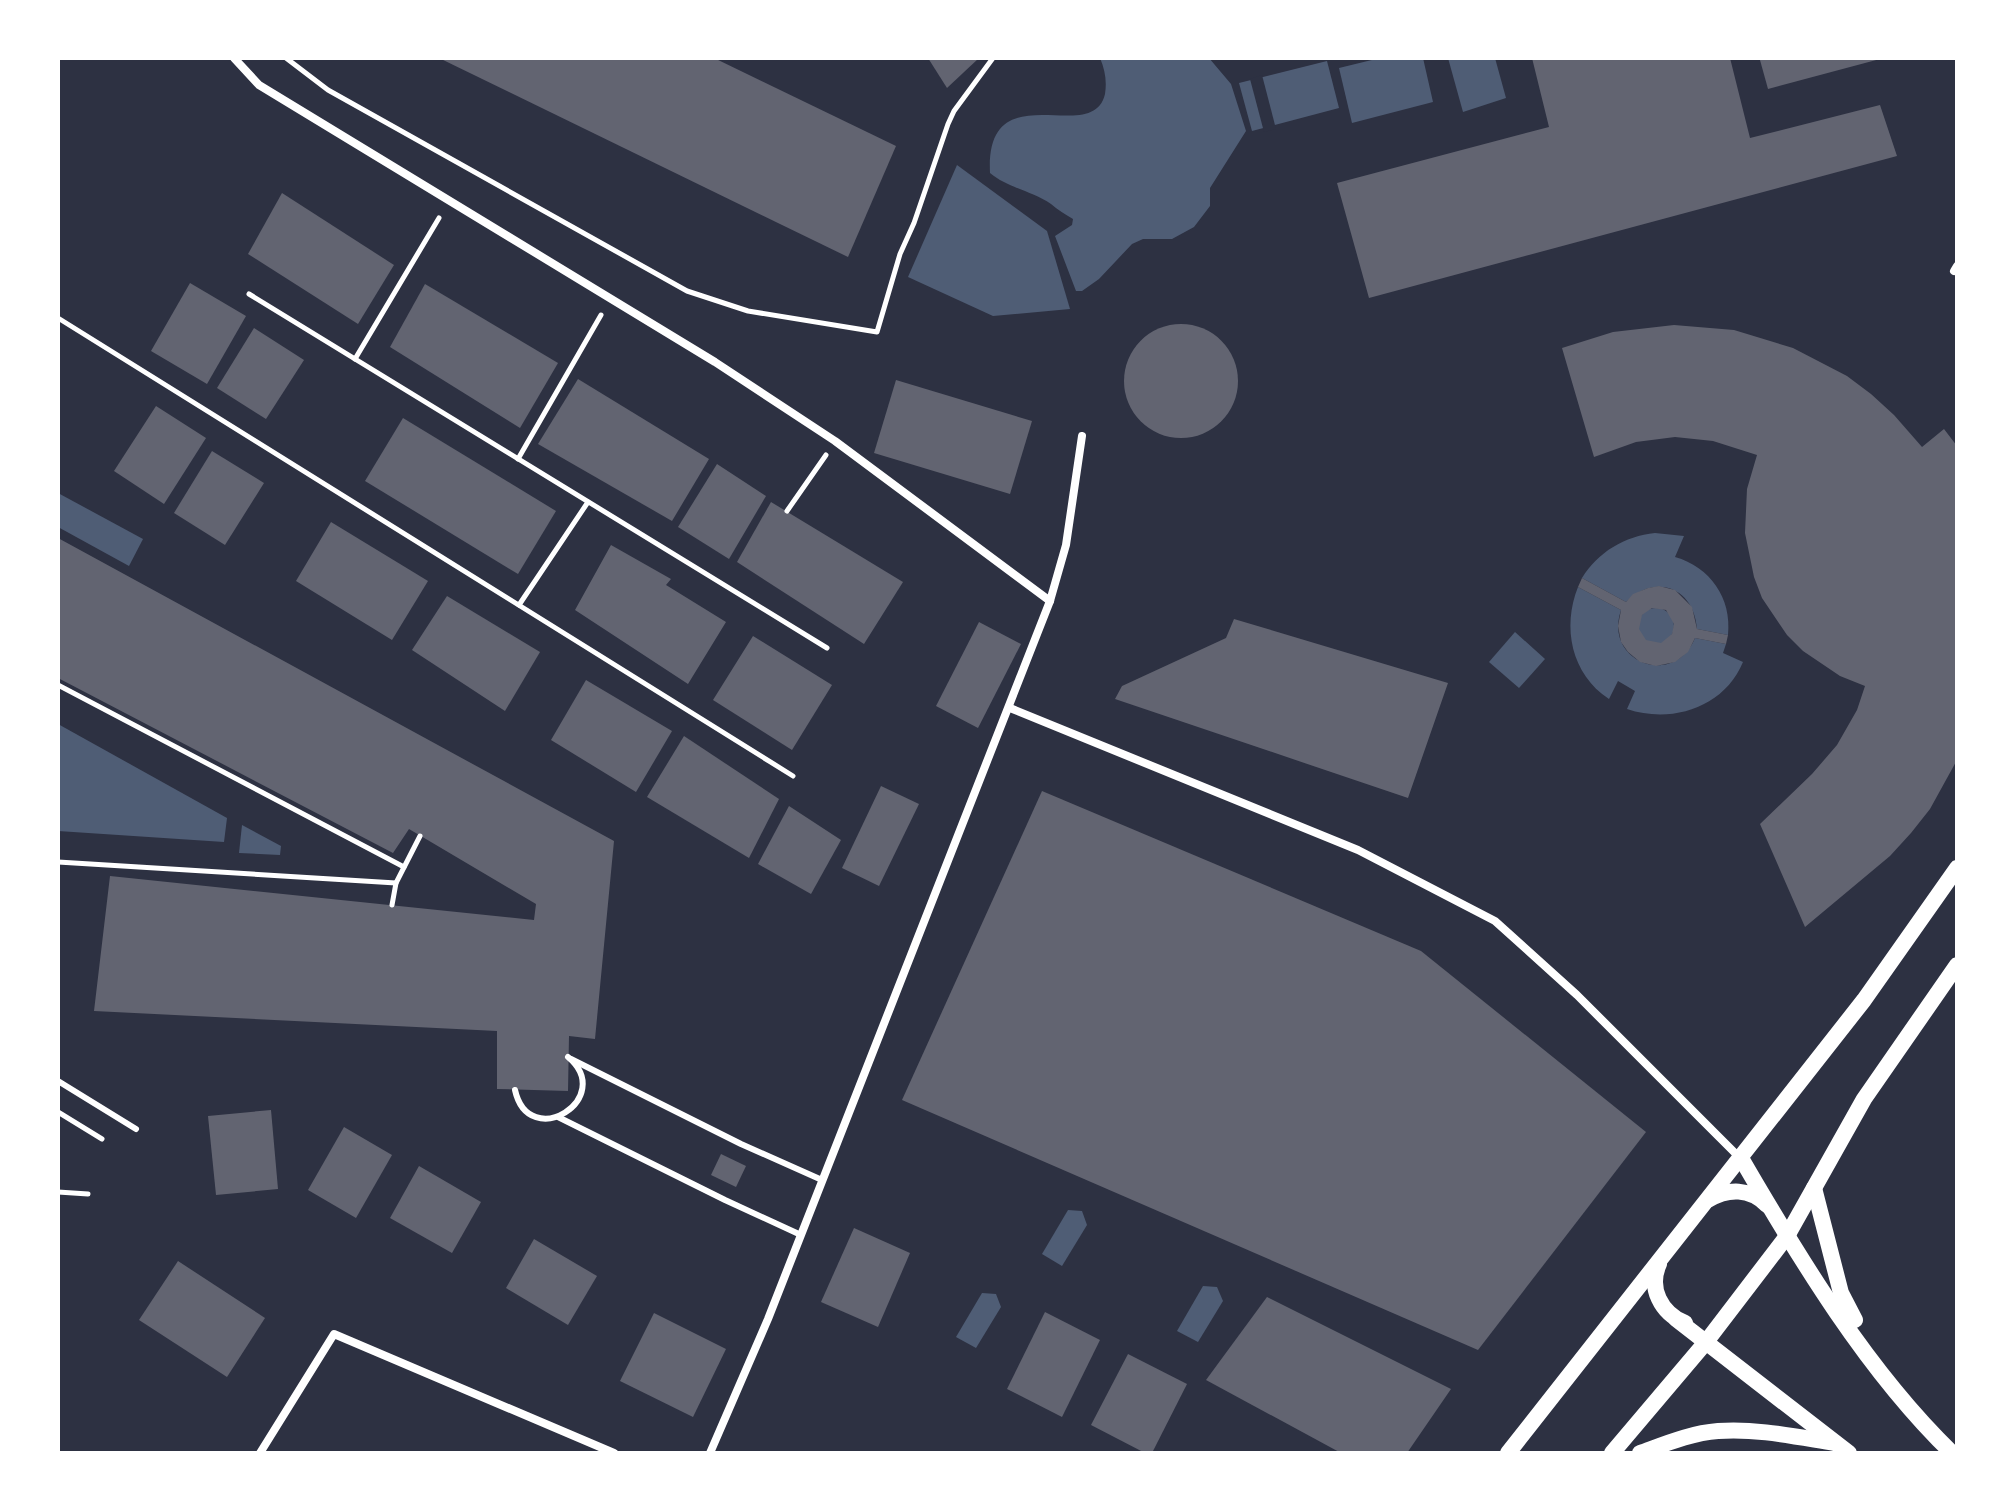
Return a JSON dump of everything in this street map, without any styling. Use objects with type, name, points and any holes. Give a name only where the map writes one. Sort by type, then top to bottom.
[{"type":"main road","points":[[1508,1453],[1864,1000],[1957,868]]},
{"type":"main road","points":[[1612,1453],[1706,1342],[1787,1236],[1864,1099],[1957,965]]},
{"type":"main road","points":[[1741,1158],[1787,1236],[1881,1372],[1933,1435],[1952,1453]]},
{"type":"main road","points":[[1814,1188],[1841,1293],[1881,1372]]},
{"type":"main road","points":[[1700,1208],[1724,1192],[1751,1194],[1763,1201],[1772,1212],[1778,1239],[1766,1265]]},
{"type":"main road","points":[[1664,1255],[1657,1268],[1655,1283],[1665,1310],[1843,1448]]},
{"type":"main road","points":[[1676,1319],[1690,1325],[1704,1325],[1718,1321],[1730,1312]]},
{"type":"main road","points":[[1640,1453],[1675,1440],[1717,1431],[1763,1432],[1843,1448]]},
{"type":"street","points":[[234,58],[259,85],[611,297],[835,441],[1050,601]]},
{"type":"street","points":[[710,1453],[801,1235],[1050,601],[1066,545],[1082,436]]},
{"type":"street","points":[[1010,708],[1358,850],[1495,921],[1577,995],[1741,1158]]},
{"type":"street","points":[[260,1453],[334,1334],[614,1453]]},
{"type":"lane","points":[[515,1090],[521,1105],[531,1115],[544,1119],[558,1117],[571,1110],[579,1099],[582,1085],[580,1071],[570,1058],[741,1144],[822,1180]]},
{"type":"lane","points":[[58,1081],[136,1129]]},
{"type":"lane","points":[[558,1117],[801,1235]]},
{"type":"path","points":[[286,58],[328,90],[687,291],[748,311],[877,332],[900,254],[948,124],[993,58]]},
{"type":"path","points":[[355,359],[450,201]]},
{"type":"path","points":[[249,294],[827,648]]},
{"type":"path","points":[[518,459],[611,297]]},
{"type":"path","points":[[58,318],[793,776]]},
{"type":"path","points":[[787,511],[835,441]]},
{"type":"path","points":[[519,605],[588,502]]},
{"type":"path","points":[[58,685],[404,867]]},
{"type":"path","points":[[392,905],[396,883],[420,836]]},
{"type":"path","points":[[58,862],[396,883]]},
{"type":"path","points":[[58,1112],[102,1139]]},
{"type":"path","points":[[58,1192],[88,1194]]},
{"type":"water","points":[[1100,58],[1209,58],[1231,84],[1246,131],[1210,188],[1210,206],[1194,227],[1172,239],[1143,239],[1132,244],[1099,279],[1082,291],[1076,291],[1055,236],[1072,225],[1073,219],[1044,200],[990,173],[993,142],[1004,125],[1021,117],[1081,115],[1096,109],[1106,89]]},
{"type":"water","points":[[1380,58],[1423,58],[1433,102],[1352,123],[1339,68]]},
{"type":"water","points":[[1448,58],[1495,58],[1506,98],[1463,112]]},
{"type":"water","points":[[1327,61],[1339,108],[1252,131],[1239,83]]},
{"type":"water","points":[[957,165],[1047,231],[1070,309],[993,316],[908,277]]},
{"type":"water","points":[[58,493],[143,539],[129,566],[58,527]]},
{"type":"water","points":[[1655,533],[1684,536],[1675,557],[1699,568],[1716,586],[1726,609],[1728,635],[1697,629],[1689,603],[1671,589],[1649,588],[1626,602],[1582,578],[1596,560],[1613,547]]},
{"type":"water","points":[[1578,587],[1621,610],[1618,628],[1622,643],[1631,655],[1643,663],[1658,665],[1672,662],[1685,654],[1695,638],[1726,644],[1723,653],[1743,662],[1723,691],[1694,708],[1661,714],[1627,709],[1635,691],[1618,681],[1609,699],[1596,689],[1578,663],[1573,649],[1571,618]]},
{"type":"water","points":[[1656,608],[1668,614],[1674,626],[1668,638],[1656,644],[1644,638],[1638,626],[1644,614]]},
{"type":"water","points":[[1515,632],[1545,659],[1519,688],[1489,662]]},
{"type":"water","points":[[58,724],[227,818],[224,842],[58,831]]},
{"type":"water","points":[[242,825],[281,846],[280,855],[239,853]]},
{"type":"water","points":[[1068,1210],[1082,1211],[1087,1225],[1062,1266],[1042,1254]]},
{"type":"water","points":[[1203,1286],[1217,1287],[1223,1301],[1198,1342],[1177,1331]]},
{"type":"water","points":[[982,1293],[996,1294],[1001,1307],[976,1348],[956,1337]]},
{"type":"pier","points":[[1262,75],[1276,129],[1264,132],[1250,79]]},
{"type":"building","points":[[439,58],[714,58],[896,146],[848,257]]},
{"type":"building","points":[[928,58],[979,58],[947,88]]},
{"type":"building","points":[[1532,58],[1730,58],[1750,138],[1880,105],[1897,156],[1369,298],[1337,183],[1549,127]]},
{"type":"building","points":[[1880,59],[1768,89],[1760,60]]},
{"type":"building","points":[[282,193],[394,265],[358,324],[248,254]]},
{"type":"building","points":[[190,283],[246,316],[207,384],[151,351]]},
{"type":"building","points":[[425,284],[558,363],[520,428],[390,347]]},
{"type":"building","points":[[1181,324],[1203,329],[1221,341],[1233,359],[1238,381],[1233,403],[1221,421],[1203,433],[1181,438],[1159,433],[1141,421],[1129,403],[1124,381],[1129,359],[1141,341],[1159,329]]},
{"type":"building","points":[[1674,325],[1734,330],[1793,348],[1847,376],[1871,394],[1922,447],[1944,429],[1957,446],[1957,760],[1930,809],[1911,833],[1890,856],[1805,927],[1760,824],[1837,745],[1857,710],[1865,686],[1840,676],[1803,651],[1787,635],[1762,598],[1754,577],[1745,533],[1747,489],[1757,455],[1713,441],[1675,437],[1636,442],[1594,457],[1562,348],[1613,332]]},
{"type":"building","points":[[254,328],[304,360],[266,419],[217,388]]},
{"type":"building","points":[[578,379],[709,459],[672,521],[538,444]]},
{"type":"building","points":[[896,380],[1032,421],[1010,494],[874,453]]},
{"type":"building","points":[[156,406],[206,438],[164,504],[114,471]]},
{"type":"building","points":[[403,418],[556,511],[518,574],[365,481]]},
{"type":"building","points":[[212,451],[264,483],[225,545],[174,513]]},
{"type":"building","points":[[717,464],[766,496],[729,559],[678,527]]},
{"type":"building","points":[[771,502],[903,582],[864,644],[737,562]]},
{"type":"building","points":[[331,522],[428,581],[392,640],[296,581]]},
{"type":"building","points":[[58,538],[614,841],[595,1039],[569,1036],[568,1091],[497,1089],[497,1031],[94,1011],[110,876],[534,920],[536,904],[409,829],[393,853],[58,678]]},
{"type":"building","points":[[611,545],[671,579],[666,585],[726,622],[688,684],[575,610]]},
{"type":"building","points":[[1582,578],[1626,602],[1633,594],[1648,588],[1659,586],[1675,590],[1692,607],[1697,629],[1728,635],[1726,644],[1695,638],[1688,652],[1675,662],[1656,666],[1640,662],[1621,642],[1618,626],[1621,610],[1578,587]],"holes":[[[1652,608],[1666,610],[1674,624],[1672,634],[1661,643],[1646,640],[1639,629],[1642,615]]]},
{"type":"building","points":[[447,596],[540,652],[505,711],[412,650]]},
{"type":"building","points":[[1234,619],[1448,683],[1408,798],[1115,699],[1122,686],[1226,638]]},
{"type":"building","points":[[979,622],[1021,644],[978,728],[936,706]]},
{"type":"building","points":[[753,636],[832,685],[792,750],[713,700]]},
{"type":"building","points":[[586,680],[672,731],[636,792],[551,740]]},
{"type":"building","points":[[684,736],[779,799],[749,858],[647,797]]},
{"type":"building","points":[[881,786],[919,804],[879,886],[842,868]]},
{"type":"building","points":[[1042,791],[1421,951],[1646,1132],[1478,1350],[902,1100]]},
{"type":"building","points":[[789,806],[841,840],[811,894],[758,864]]},
{"type":"building","points":[[271,1110],[278,1189],[216,1195],[208,1116]]},
{"type":"building","points":[[344,1127],[392,1155],[356,1218],[308,1190]]},
{"type":"building","points":[[721,1154],[746,1166],[736,1187],[711,1175]]},
{"type":"building","points":[[419,1166],[481,1202],[452,1253],[390,1218]]},
{"type":"building","points":[[854,1228],[910,1253],[878,1327],[821,1302]]},
{"type":"building","points":[[534,1239],[597,1276],[568,1325],[506,1288]]},
{"type":"building","points":[[178,1261],[265,1318],[227,1377],[139,1320]]},
{"type":"building","points":[[1267,1297],[1451,1389],[1407,1453],[1341,1453],[1206,1380]]},
{"type":"building","points":[[1045,1312],[1100,1340],[1062,1417],[1007,1389]]},
{"type":"building","points":[[654,1313],[726,1349],[693,1417],[620,1381]]},
{"type":"building","points":[[1128,1354],[1187,1384],[1152,1453],[1145,1453],[1091,1425]]}]
